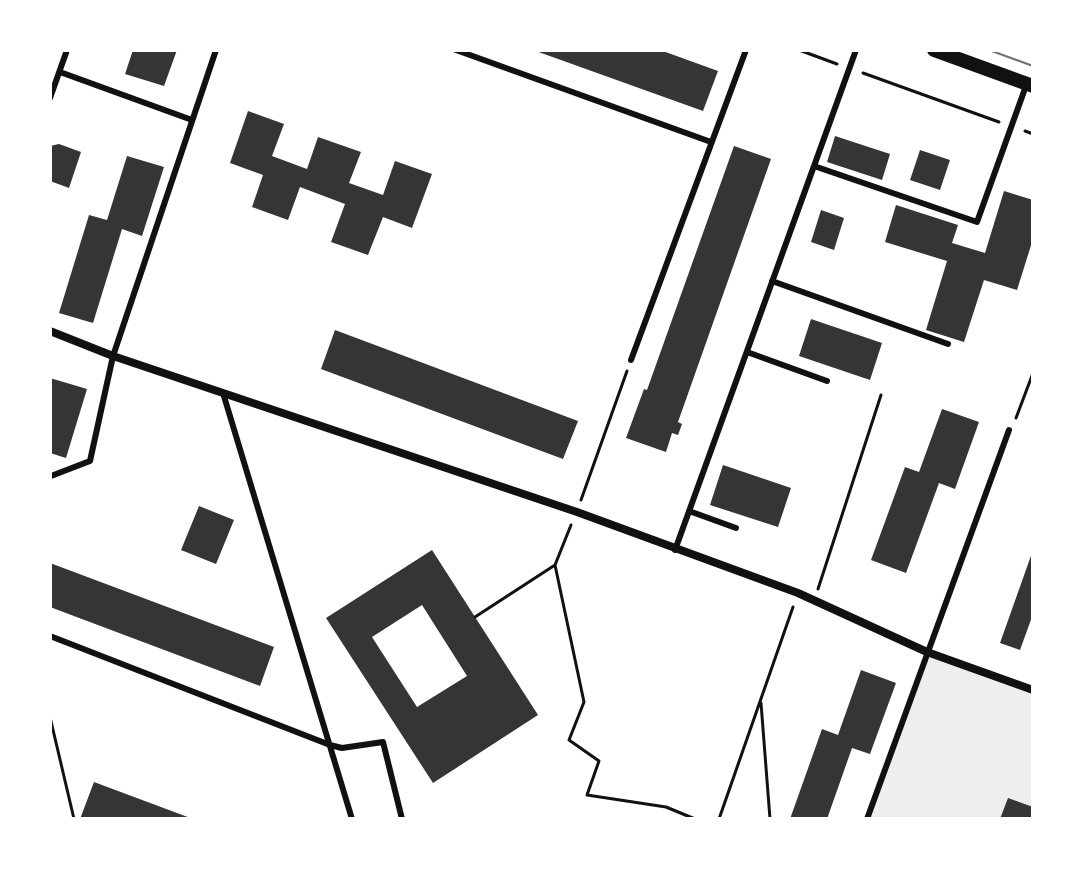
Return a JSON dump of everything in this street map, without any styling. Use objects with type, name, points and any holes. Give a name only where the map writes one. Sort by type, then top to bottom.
[{"type":"street","points":[[934,50],[1030,84]]},
{"type":"street","points":[[50,331],[113,356],[577,512],[798,593],[927,652],[1033,690]]},
{"type":"lane","points":[[50,98],[67,50]]},
{"type":"lane","points":[[51,476],[90,461],[113,356],[216,50]]},
{"type":"lane","points":[[456,50],[711,142]]},
{"type":"lane","points":[[631,360],[746,50]]},
{"type":"lane","points":[[675,550],[856,50]]},
{"type":"lane","points":[[60,72],[192,120]]},
{"type":"lane","points":[[814,166],[977,222],[1030,84]]},
{"type":"lane","points":[[772,281],[948,344]]},
{"type":"lane","points":[[747,352],[827,381]]},
{"type":"lane","points":[[223,393],[352,819]]},
{"type":"lane","points":[[867,819],[1009,430]]},
{"type":"lane","points":[[689,511],[736,528]]},
{"type":"lane","points":[[50,636],[330,745],[342,748],[383,742],[402,819]]},
{"type":"path","points":[[799,50],[1033,134]]},
{"type":"path","points":[[475,617],[555,565],[631,360]]},
{"type":"path","points":[[1009,430],[1033,373]]},
{"type":"path","points":[[814,601],[881,395]]},
{"type":"path","points":[[555,565],[584,702],[569,740],[599,761],[587,795],[666,807],[695,819]]},
{"type":"path","points":[[719,819],[798,593]]},
{"type":"path","points":[[761,699],[770,819]]},
{"type":"path","points":[[50,717],[74,819]]},
{"type":"shaded area","points":[[927,652],[1033,690],[1033,819],[869,819]]},
{"type":"building","points":[[133,50],[177,50],[164,86],[125,74]]},
{"type":"building","points":[[533,50],[660,50],[718,71],[703,111]]},
{"type":"building","points":[[248,111],[284,124],[272,156],[307,169],[318,137],[361,152],[349,183],[383,195],[395,161],[432,174],[412,228],[383,217],[368,255],[331,242],[345,204],[300,187],[288,220],[252,207],[263,175],[230,163]]},
{"type":"building","points":[[835,136],[890,154],[882,180],[827,162]]},
{"type":"building","points":[[59,144],[81,152],[69,188],[50,181],[50,146]]},
{"type":"building","points":[[734,146],[771,159],[678,422],[682,424],[678,435],[672,433],[666,452],[626,438],[644,389],[647,390]]},
{"type":"building","points":[[920,150],[950,160],[940,190],[910,180]]},
{"type":"building","points":[[127,156],[164,167],[142,236],[122,229],[93,323],[59,313],[89,215],[107,220]]},
{"type":"building","points":[[1004,191],[1033,200],[1033,239],[1017,290],[984,280],[964,342],[926,330],[947,261],[885,242],[896,205],[958,225],[952,243],[985,253]]},
{"type":"building","points":[[821,210],[844,218],[834,250],[811,242]]},
{"type":"building","points":[[811,319],[882,343],[870,380],[799,356]]},
{"type":"building","points":[[335,330],[578,421],[563,459],[321,369]]},
{"type":"building","points":[[50,378],[87,389],[66,458],[50,453]]},
{"type":"building","points":[[942,409],[979,422],[955,489],[939,483],[906,573],[871,560],[905,467],[919,472]]},
{"type":"building","points":[[723,465],[791,488],[778,527],[710,505]]},
{"type":"building","points":[[199,506],[234,520],[216,564],[181,550]]},
{"type":"building","points":[[432,550],[538,715],[433,783],[326,618]],"holes":[[[422,605],[467,676],[417,707],[372,637]]]},
{"type":"building","points":[[1033,550],[1033,614],[1020,650],[1000,643]]},
{"type":"building","points":[[50,563],[274,647],[260,686],[50,607]]},
{"type":"building","points":[[861,670],[896,683],[870,754],[852,748],[827,819],[790,819],[822,729],[838,735]]},
{"type":"building","points":[[94,782],[193,819],[80,819]]},
{"type":"building","points":[[1008,798],[1033,807],[1033,819],[1000,819]]},
{"type":"tram line","points":[[989,50],[1033,66]]}]
